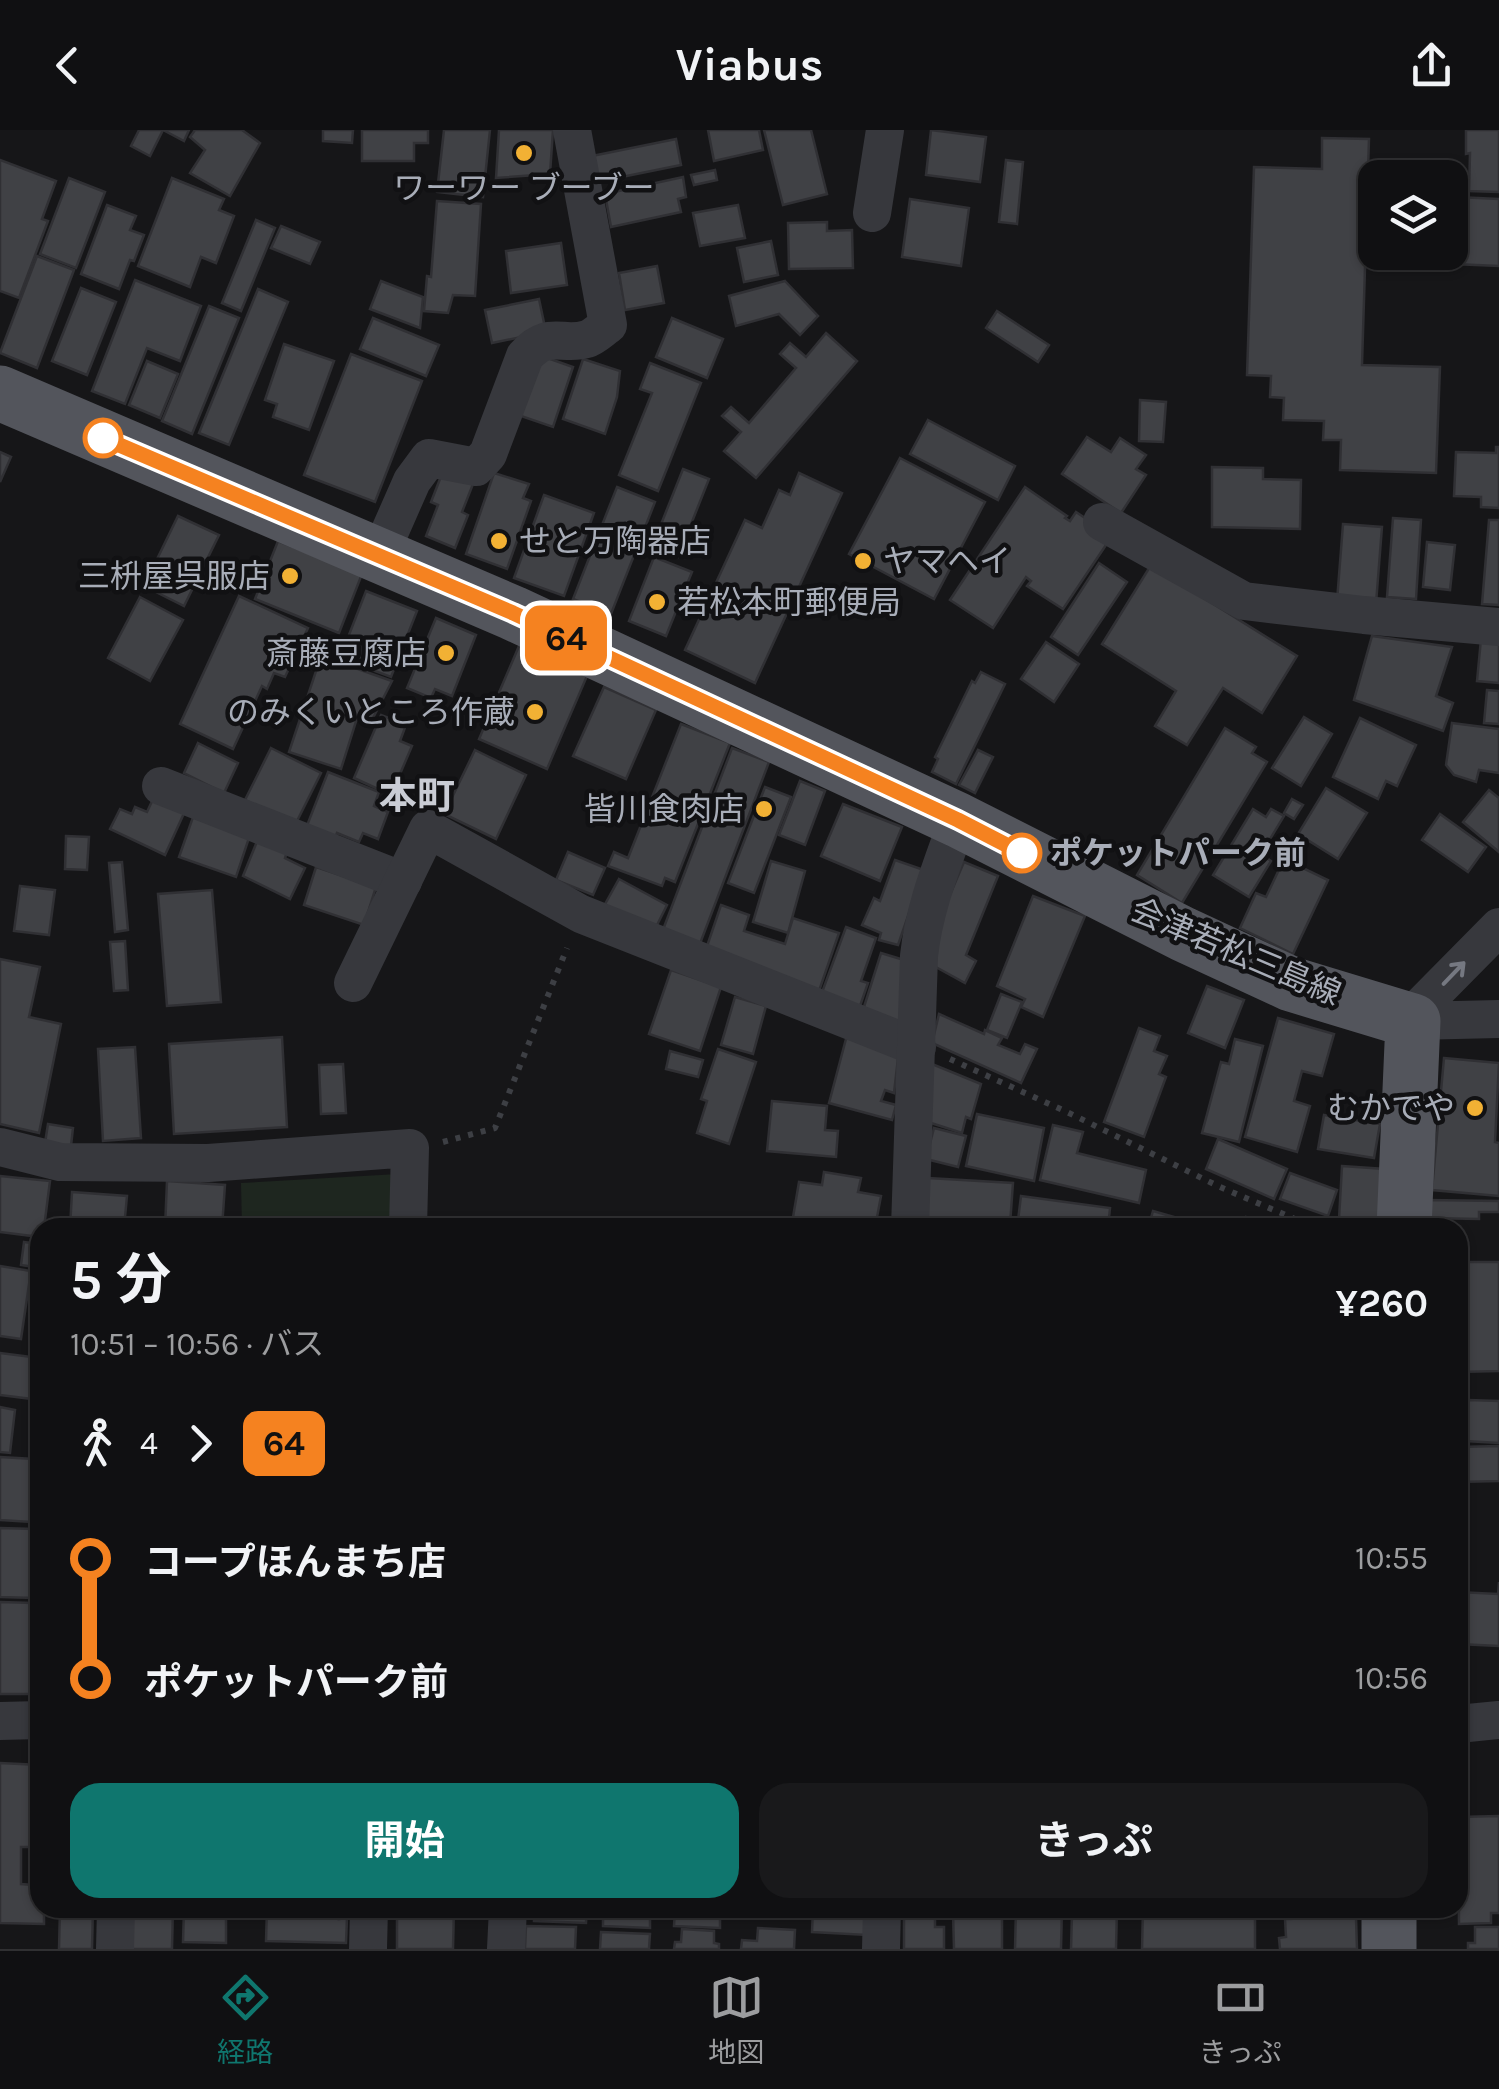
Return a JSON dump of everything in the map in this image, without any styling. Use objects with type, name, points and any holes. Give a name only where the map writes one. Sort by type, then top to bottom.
[{"type":"main road","name":"会津若松三島線","points":[[0,393],[513,613],[958,820],[1291,984],[1413,1022]]},
{"type":"main road","points":[[1404,1218],[1413,1022]]},
{"type":"main road","points":[[1389,1918],[1389,1949]]},
{"type":"street","points":[[378,556],[412,481],[429,458],[476,467],[488,454],[525,356],[534,346],[552,340],[588,339],[608,325],[572,130]]},
{"type":"street","points":[[872,213],[884,130]]},
{"type":"street","points":[[1102,522],[1244,601],[1499,627]]},
{"type":"street","points":[[161,786],[402,881]]},
{"type":"street","points":[[910,1218],[918,956],[933,889],[958,820]]},
{"type":"street","points":[[353,984],[428,829],[581,914],[917,1046]]},
{"type":"street","points":[[1499,927],[1420,1008],[1413,1022],[1499,1020]]},
{"type":"street","points":[[0,1147],[60,1162],[190,1163],[410,1148],[408,1218]]},
{"type":"street","points":[[0,1721],[30,1720]]},
{"type":"street","points":[[1468,1723],[1499,1720]]},
{"type":"street","points":[[115,1949],[116,1918]]},
{"type":"street","points":[[368,1918],[368,1949]]},
{"type":"street","points":[[506,1949],[508,1918]]},
{"type":"street","points":[[881,1949],[882,1918]]},
{"type":"path","points":[[410,1148],[494,1128],[581,914]]},
{"type":"path","points":[[917,1046],[1293,1218]]},
{"type":"shaded area","points":[[398,1174],[397,1218],[242,1218],[241,1183]]},
{"type":"building","points":[[139,130],[163,130],[150,156],[131,146]]},
{"type":"building","points":[[163,130],[189,130],[184,141]]},
{"type":"building","points":[[195,130],[242,130],[260,143],[230,196],[190,173],[205,150],[190,137]]},
{"type":"building","points":[[323,130],[353,130],[352,143],[323,141]]},
{"type":"building","points":[[362,130],[428,130],[428,143],[414,143],[414,161],[362,161]]},
{"type":"building","points":[[444,130],[490,130],[483,197],[437,192]]},
{"type":"building","name":"ワーワー ブーブー","points":[[499,130],[553,130],[550,174],[496,178]]},
{"type":"building","points":[[708,130],[759,130],[763,150],[714,161]]},
{"type":"building","points":[[764,130],[811,130],[827,194],[783,205]]},
{"type":"building","points":[[931,130],[986,137],[980,182],[926,175]]},
{"type":"building","points":[[1466,130],[1499,130],[1499,192],[1469,191]]},
{"type":"building","points":[[1322,138],[1369,139],[1368,160],[1358,160],[1358,270],[1365,270],[1362,365],[1440,367],[1436,473],[1340,470],[1341,440],[1323,440],[1324,421],[1283,420],[1284,398],[1270,397],[1271,376],[1247,375],[1254,167],[1322,169]]},
{"type":"building","points":[[676,139],[681,165],[597,182],[592,156]]},
{"type":"building","points":[[0,160],[56,181],[42,219],[48,221],[19,298],[0,291]]},
{"type":"building","points":[[1006,160],[1023,162],[1017,224],[999,222]]},
{"type":"building","points":[[715,170],[717,180],[694,185],[691,175]]},
{"type":"building","points":[[683,177],[686,197],[678,199],[681,212],[611,227],[605,194]]},
{"type":"building","points":[[69,178],[105,192],[76,268],[40,254]]},
{"type":"building","points":[[172,178],[224,199],[219,210],[234,216],[216,263],[201,257],[190,287],[138,266]]},
{"type":"building","points":[[1468,198],[1499,199],[1499,266],[1468,265]]},
{"type":"building","points":[[910,199],[969,208],[961,266],[902,257]]},
{"type":"building","points":[[437,201],[481,204],[475,296],[453,295],[448,313],[424,311]]},
{"type":"building","points":[[107,205],[136,216],[130,230],[144,235],[119,289],[81,274]]},
{"type":"building","points":[[738,205],[745,238],[700,246],[693,213]]},
{"type":"building","points":[[256,220],[275,228],[241,311],[222,303]]},
{"type":"building","points":[[827,222],[827,231],[852,230],[853,268],[789,269],[788,223]]},
{"type":"building","points":[[281,226],[320,242],[310,264],[271,248]]},
{"type":"building","points":[[771,241],[778,275],[744,282],[737,248]]},
{"type":"building","points":[[561,243],[567,285],[511,293],[506,251]]},
{"type":"building","points":[[37,256],[74,270],[37,368],[0,353]]},
{"type":"building","points":[[657,266],[664,303],[625,310],[619,273]]},
{"type":"building","points":[[135,280],[201,306],[180,361],[147,348],[125,404],[92,391]]},
{"type":"building","points":[[381,281],[423,297],[420,328],[370,309]]},
{"type":"building","points":[[785,281],[818,316],[800,335],[779,314],[736,326],[729,296]]},
{"type":"building","points":[[81,288],[116,302],[87,375],[52,361]]},
{"type":"building","points":[[258,289],[288,302],[229,445],[199,433]]},
{"type":"building","points":[[539,299],[546,332],[492,343],[485,310]]},
{"type":"building","points":[[209,306],[239,318],[192,434],[162,421]]},
{"type":"building","points":[[997,311],[1049,345],[1038,362],[986,328]]},
{"type":"building","points":[[373,318],[439,345],[426,376],[360,349]]},
{"type":"building","points":[[672,318],[723,339],[707,378],[656,357]]},
{"type":"building","points":[[826,333],[857,361],[756,478],[724,451],[741,432],[722,416],[731,407],[749,423],[796,368],[780,354],[790,343],[806,357]]},
{"type":"building","points":[[284,344],[334,361],[309,430],[273,417],[277,404],[265,400]]},
{"type":"building","points":[[351,354],[422,381],[375,502],[304,475]]},
{"type":"building","points":[[539,355],[573,367],[553,427],[518,415]]},
{"type":"building","points":[[583,359],[620,371],[617,397],[605,434],[563,419]]},
{"type":"building","points":[[147,361],[178,374],[160,418],[129,405]]},
{"type":"building","points":[[650,363],[701,383],[658,491],[619,475],[652,393],[640,389]]},
{"type":"building","points":[[1140,400],[1166,402],[1163,442],[1139,441]]},
{"type":"building","points":[[928,420],[1015,466],[998,500],[910,454]]},
{"type":"building","points":[[1087,437],[1111,452],[1120,438],[1146,455],[1136,469],[1146,475],[1121,513],[1062,474]]},
{"type":"building","points":[[1496,447],[1499,508],[1481,507],[1481,497],[1454,496],[1456,452],[1496,453]]},
{"type":"building","points":[[0,452],[11,457],[0,482]]},
{"type":"building","points":[[900,458],[985,502],[934,599],[849,554]]},
{"type":"building","points":[[445,466],[475,479],[462,512],[468,515],[455,548],[426,536],[438,505],[431,502]]},
{"type":"building","points":[[1212,467],[1263,468],[1263,479],[1301,480],[1300,529],[1212,527]]},
{"type":"building","points":[[683,469],[709,479],[678,557],[652,547]]},
{"type":"building","points":[[494,473],[529,484],[523,498],[531,501],[507,569],[466,554]]},
{"type":"building","points":[[799,473],[842,493],[755,683],[685,650],[745,520],[762,528],[779,490],[790,495]]},
{"type":"building","points":[[617,487],[655,502],[611,614],[573,599]]},
{"type":"building","points":[[1025,487],[1070,521],[1076,512],[1112,536],[1063,609],[1027,586],[1031,581],[1026,577],[993,628],[950,600]]},
{"type":"building","points":[[544,495],[594,513],[564,596],[514,578]]},
{"type":"building","points":[[178,516],[219,535],[184,606],[144,586]]},
{"type":"building","points":[[1393,518],[1421,520],[1416,599],[1387,597]]},
{"type":"building","points":[[1489,520],[1499,520],[1499,605],[1482,604]]},
{"type":"building","points":[[1343,524],[1382,527],[1376,604],[1337,601]]},
{"type":"building","points":[[278,541],[362,574],[339,633],[255,599]]},
{"type":"building","points":[[1427,542],[1455,545],[1450,590],[1423,587]]},
{"type":"building","points":[[654,557],[692,572],[666,636],[629,621]]},
{"type":"building","points":[[1099,563],[1127,582],[1078,655],[1051,637]]},
{"type":"building","points":[[1151,565],[1297,656],[1262,713],[1223,688],[1187,745],[1155,726],[1176,691],[1102,644]]},
{"type":"building","points":[[366,591],[417,611],[391,677],[340,658]]},
{"type":"building","points":[[239,596],[308,628],[285,677],[274,673],[267,689],[262,686],[233,749],[180,724]]},
{"type":"building","points":[[140,597],[183,620],[150,681],[108,658]]},
{"type":"building","points":[[436,618],[476,635],[452,696],[435,689],[431,698],[407,688]]},
{"type":"building","points":[[1372,636],[1452,647],[1436,696],[1453,703],[1443,731],[1354,700]]},
{"type":"building","points":[[1481,639],[1499,640],[1499,683],[1477,681]]},
{"type":"building","points":[[1046,642],[1079,664],[1054,702],[1021,679]]},
{"type":"building","points":[[519,646],[587,676],[547,769],[479,739]]},
{"type":"building","points":[[321,656],[392,681],[372,720],[358,715],[341,769],[289,752]]},
{"type":"building","points":[[981,672],[1005,684],[956,784],[932,772],[938,759],[935,757],[972,681],[975,683]]},
{"type":"building","points":[[604,687],[656,710],[626,779],[573,756]]},
{"type":"building","points":[[1487,690],[1499,691],[1499,724],[1484,723]]},
{"type":"building","points":[[381,715],[406,725],[400,741],[412,746],[391,795],[354,778]]},
{"type":"building","points":[[1304,717],[1332,734],[1301,786],[1272,768]]},
{"type":"building","points":[[1360,718],[1416,745],[1397,786],[1386,781],[1378,799],[1333,777]]},
{"type":"building","points":[[1452,723],[1499,729],[1499,773],[1479,770],[1476,782],[1454,775],[1446,765]]},
{"type":"building","points":[[681,724],[730,743],[675,882],[665,878],[662,886],[608,866],[614,852],[628,858]]},
{"type":"building","points":[[1225,728],[1256,747],[1252,753],[1267,762],[1182,903],[1137,875]]},
{"type":"building","points":[[198,743],[238,763],[224,793],[184,773]]},
{"type":"building","points":[[271,748],[321,773],[295,825],[245,800]]},
{"type":"building","points":[[732,748],[769,762],[698,949],[661,935]]},
{"type":"building","points":[[475,750],[526,775],[496,839],[444,814]]},
{"type":"building","points":[[978,750],[993,757],[975,793],[959,785]]},
{"type":"building","points":[[328,772],[379,792],[374,806],[388,812],[378,839],[363,833],[359,842],[337,833],[335,839],[306,828]]},
{"type":"building","points":[[800,781],[825,791],[805,845],[779,835]]},
{"type":"building","points":[[765,787],[791,797],[754,893],[728,883]]},
{"type":"building","points":[[1326,788],[1367,813],[1338,859],[1298,834]]},
{"type":"building","points":[[1489,790],[1499,798],[1499,852],[1463,822]]},
{"type":"building","points":[[154,797],[185,811],[165,855],[110,829],[120,809],[132,814],[135,807],[147,812]]},
{"type":"building","points":[[1292,799],[1303,805],[1294,819],[1284,813]]},
{"type":"building","points":[[843,804],[902,827],[880,881],[821,856]]},
{"type":"building","points":[[1253,809],[1266,817],[1271,809],[1284,816],[1261,854],[1271,861],[1249,897],[1213,875]]},
{"type":"building","points":[[1440,814],[1486,847],[1468,872],[1422,840]]},
{"type":"building","points":[[193,817],[249,838],[236,877],[179,857]]},
{"type":"building","points":[[66,836],[89,837],[87,870],[65,869]]},
{"type":"building","points":[[258,839],[287,852],[285,858],[305,868],[290,899],[243,876]]},
{"type":"building","points":[[568,852],[605,868],[593,895],[556,880]]},
{"type":"building","points":[[1284,859],[1328,880],[1293,954],[1240,928],[1256,893],[1266,897]]},
{"type":"building","points":[[895,860],[924,870],[898,945],[879,940],[881,933],[862,925],[874,898],[880,901]]},
{"type":"building","points":[[771,861],[805,871],[788,933],[753,922]]},
{"type":"building","points":[[122,862],[128,930],[115,932],[109,863]]},
{"type":"building","points":[[964,862],[998,876],[966,955],[976,961],[965,983],[934,966],[934,932]]},
{"type":"building","points":[[316,867],[376,887],[364,925],[304,905]]},
{"type":"building","points":[[619,879],[667,905],[653,933],[604,906]]},
{"type":"building","points":[[20,886],[55,890],[49,935],[14,931]]},
{"type":"building","points":[[212,890],[221,1002],[167,1006],[158,894]]},
{"type":"building","points":[[1033,896],[1085,916],[1043,1017],[1021,1007],[1025,999],[997,986]]},
{"type":"building","points":[[721,905],[749,915],[744,931],[785,944],[793,918],[839,933],[819,991],[705,952]]},
{"type":"building","points":[[846,927],[876,938],[861,981],[868,983],[859,1009],[821,995]]},
{"type":"building","points":[[125,941],[128,990],[114,991],[110,942]]},
{"type":"building","points":[[881,953],[904,960],[900,1022],[863,1010]]},
{"type":"building","points":[[0,959],[40,967],[29,1017],[61,1024],[39,1133],[0,1124]]},
{"type":"building","points":[[671,970],[721,987],[700,1051],[649,1034]]},
{"type":"building","points":[[1207,986],[1244,1000],[1225,1048],[1188,1033]]},
{"type":"building","points":[[1001,994],[1022,1002],[1007,1038],[987,1030]]},
{"type":"building","points":[[735,997],[766,1006],[753,1054],[721,1045]]},
{"type":"building","points":[[939,1014],[1002,1038],[998,1045],[1020,1054],[1025,1044],[1037,1049],[1021,1083],[932,1043]]},
{"type":"building","points":[[1278,1018],[1334,1034],[1322,1076],[1302,1071],[1294,1101],[1310,1106],[1297,1152],[1245,1137]]},
{"type":"building","points":[[1139,1028],[1160,1036],[1154,1051],[1167,1056],[1159,1074],[1166,1077],[1144,1137],[1104,1122]]},
{"type":"building","points":[[847,1035],[899,1050],[894,1093],[885,1090],[881,1101],[896,1105],[892,1120],[829,1103]]},
{"type":"building","points":[[282,1037],[287,1127],[174,1134],[169,1044]]},
{"type":"building","points":[[1235,1039],[1263,1046],[1239,1142],[1202,1133],[1221,1062],[1229,1064]]},
{"type":"building","points":[[135,1047],[141,1138],[103,1141],[98,1049]]},
{"type":"building","points":[[718,1049],[756,1062],[729,1144],[697,1133],[707,1101],[701,1099]]},
{"type":"building","points":[[670,1051],[703,1060],[698,1077],[666,1069]]},
{"type":"building","points":[[1444,1058],[1499,1063],[1495,1142],[1499,1143],[1499,1196],[1432,1190]]},
{"type":"building","points":[[343,1064],[346,1113],[321,1114],[319,1065]]},
{"type":"building","points":[[932,1064],[981,1084],[971,1119],[966,1117],[962,1133],[928,1122]]},
{"type":"building","points":[[772,1101],[827,1106],[825,1130],[838,1131],[836,1157],[767,1151]]},
{"type":"building","points":[[977,1114],[1044,1128],[1034,1181],[966,1166]]},
{"type":"building","points":[[1324,1115],[1380,1124],[1374,1158],[1318,1149]]},
{"type":"building","points":[[48,1124],[73,1128],[71,1146],[45,1143]]},
{"type":"building","points":[[1053,1125],[1083,1132],[1077,1153],[1146,1170],[1139,1203],[1040,1180]]},
{"type":"building","points":[[934,1128],[966,1136],[958,1167],[926,1159]]},
{"type":"building","points":[[1218,1139],[1287,1169],[1274,1199],[1206,1169]]},
{"type":"building","points":[[1342,1166],[1385,1169],[1381,1218],[1339,1218]]},
{"type":"building","points":[[824,1172],[861,1178],[858,1192],[881,1196],[877,1218],[793,1218],[799,1182],[822,1185]]},
{"type":"building","points":[[1290,1173],[1337,1190],[1328,1216],[1280,1199]]},
{"type":"building","points":[[0,1176],[50,1181],[45,1218],[30,1218],[30,1236],[0,1232]]},
{"type":"building","points":[[928,1178],[1013,1183],[1010,1218],[925,1218]]},
{"type":"building","points":[[167,1181],[225,1185],[223,1218],[165,1218]]},
{"type":"building","points":[[72,1192],[127,1196],[125,1218],[71,1218]]},
{"type":"building","points":[[1021,1196],[1110,1208],[1109,1218],[1018,1218]]},
{"type":"building","points":[[1427,1200],[1499,1201],[1499,1212],[1479,1212],[1479,1219],[1427,1218]]},
{"type":"building","points":[[1153,1211],[1178,1218],[1151,1218]]},
{"type":"building","points":[[24,1242],[30,1243],[30,1266],[21,1265]]},
{"type":"building","points":[[1468,1262],[1499,1262],[1499,1371],[1468,1372]]},
{"type":"building","points":[[0,1266],[30,1271],[21,1339],[0,1336]]},
{"type":"building","points":[[0,1353],[30,1357],[30,1399],[0,1395]]},
{"type":"building","points":[[1468,1400],[1499,1401],[1499,1443],[1468,1441]]},
{"type":"building","points":[[0,1407],[15,1410],[10,1453],[0,1452]]},
{"type":"building","points":[[1499,1446],[1499,1481],[1468,1482],[1468,1447]]},
{"type":"building","points":[[0,1457],[30,1459],[30,1522],[0,1520]]},
{"type":"building","points":[[0,1528],[30,1529],[30,1598],[0,1597]]},
{"type":"building","points":[[1499,1582],[1499,1646],[1468,1644],[1468,1592],[1498,1594]]},
{"type":"building","points":[[0,1602],[30,1603],[30,1694],[0,1694]]},
{"type":"building","points":[[0,1763],[30,1764],[30,1847],[21,1847],[21,1884],[30,1885],[30,1918],[44,1918],[44,1924],[0,1923]]},
{"type":"building","points":[[1499,1816],[1499,1913],[1491,1913],[1491,1923],[1459,1924],[1459,1918],[1468,1918],[1468,1817]]},
{"type":"building","points":[[60,1918],[93,1918],[92,1949],[59,1949]]},
{"type":"building","points":[[131,1918],[173,1918],[172,1949],[129,1949]]},
{"type":"building","points":[[184,1918],[226,1918],[226,1943],[183,1942]]},
{"type":"building","points":[[267,1918],[347,1918],[346,1943],[266,1941]]},
{"type":"building","points":[[397,1918],[454,1918],[453,1949],[397,1949]]},
{"type":"building","points":[[534,1918],[586,1918],[586,1923]]},
{"type":"building","points":[[603,1918],[650,1918],[650,1928],[603,1926]]},
{"type":"building","points":[[674,1918],[720,1918],[720,1928],[674,1926]]},
{"type":"building","points":[[813,1918],[868,1918],[867,1935],[812,1932]]},
{"type":"building","points":[[904,1918],[935,1918],[935,1927],[944,1927],[944,1949],[904,1949]]},
{"type":"building","points":[[953,1918],[1002,1918],[1002,1949],[954,1949]]},
{"type":"building","points":[[1016,1918],[1062,1918],[1061,1949],[1015,1949]]},
{"type":"building","points":[[1072,1918],[1117,1918],[1116,1949],[1071,1949]]},
{"type":"building","points":[[1143,1918],[1255,1918],[1255,1949],[1142,1949]]},
{"type":"building","points":[[1356,1918],[1357,1949],[1280,1949],[1279,1938],[1286,1937],[1285,1919]]},
{"type":"building","points":[[526,1926],[576,1927],[575,1949],[525,1949]]},
{"type":"building","points":[[1475,1927],[1499,1927],[1499,1949],[1468,1949],[1468,1943],[1475,1943]]},
{"type":"building","points":[[758,1928],[795,1930],[794,1949],[741,1949],[742,1940],[757,1941]]},
{"type":"building","points":[[682,1929],[714,1931],[714,1943],[719,1944],[719,1949],[674,1949],[675,1942],[681,1942]]},
{"type":"building","points":[[601,1932],[650,1934],[649,1949],[600,1949]]},
{"type":"bus line","name":"64","points":[[103,438],[513,613],[1022,853]]},
{"type":"place","name":"ワーワー ブーブー","points":[[524,153]]},
{"type":"place","name":"せと万陶器店","points":[[499,541]]},
{"type":"place","name":"ヤマヘイ","points":[[863,561]]},
{"type":"place","name":"三枡屋呉服店","points":[[290,576]]},
{"type":"place","name":"若松本町郵便局","points":[[657,602]]},
{"type":"place","name":"斎藤豆腐店","points":[[446,653]]},
{"type":"place","name":"のみくいところ作蔵","points":[[535,712]]},
{"type":"place","name":"皆川食肉店","points":[[764,809]]},
{"type":"place","name":"ポケットパーク前","points":[[1022,853]]},
{"type":"place","name":"むかでや","points":[[1475,1108]]},
{"type":"district","name":"本町","points":[[417,796]]}]
